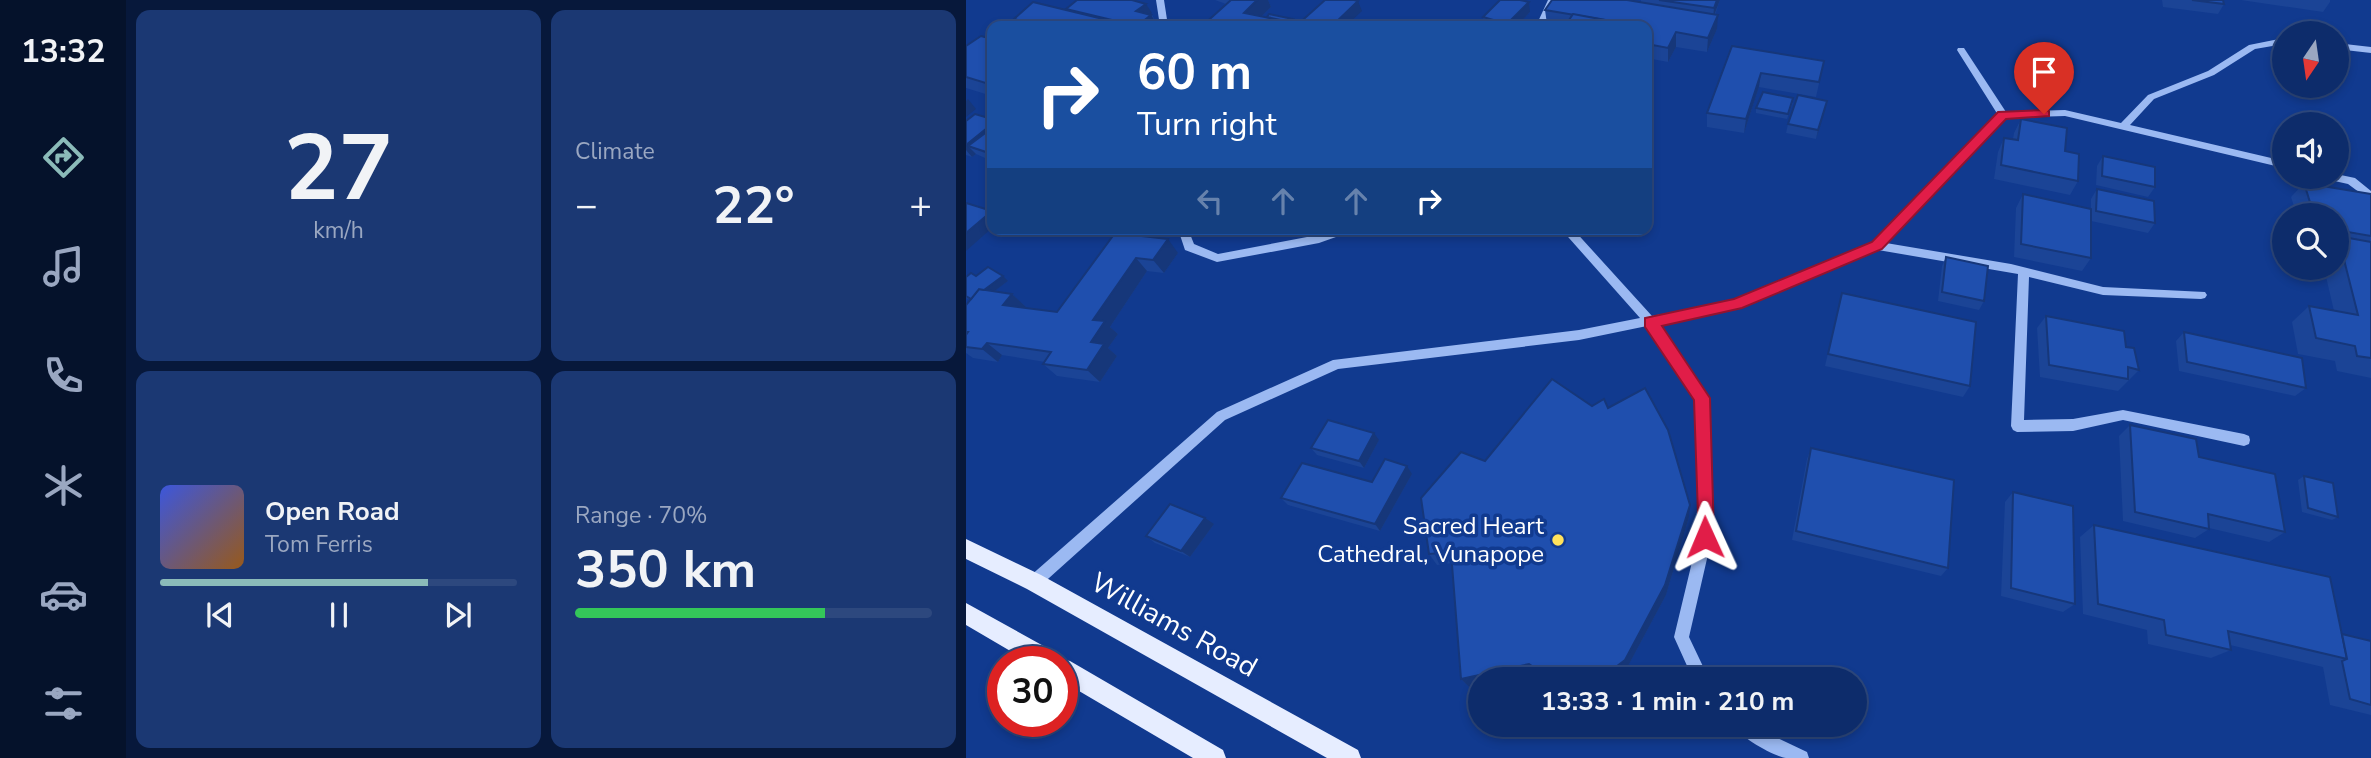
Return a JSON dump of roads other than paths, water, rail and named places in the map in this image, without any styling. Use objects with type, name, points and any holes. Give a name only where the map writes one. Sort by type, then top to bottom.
[{"type":"main road","name":"Williams Road","points":[[966,549],[1034,582],[1350,758]]},
{"type":"main road","points":[[966,613],[1022,646]]},
{"type":"main road","points":[[1078,678],[1215,758]]},
{"type":"street","points":[[1160,0],[1163,21]]},
{"type":"street","points":[[1542,21],[1552,0]]},
{"type":"street","points":[[2123,127],[2151,97],[2211,73],[2252,47],[2272,43]]},
{"type":"street","points":[[2349,47],[2371,50]]},
{"type":"street","points":[[1961,50],[2003,115]]},
{"type":"street","points":[[1034,582],[1221,416],[1337,364],[1580,335],[1737,304],[1877,246],[2003,115],[2065,113],[2272,162]]},
{"type":"street","points":[[2351,181],[2371,185]]},
{"type":"street","points":[[2351,181],[2371,197]]},
{"type":"street","points":[[1186,235],[1189,247],[1217,258],[1330,235]]},
{"type":"street","points":[[1312,235],[1319,239]]},
{"type":"street","points":[[1571,235],[1651,323],[1702,398],[1705,537],[1681,637],[1695,667]]},
{"type":"street","points":[[1877,246],[2024,271],[2103,291],[2201,295]]},
{"type":"street","points":[[2024,271],[2017,426],[2073,425],[2123,415],[2244,440]]},
{"type":"street","points":[[1759,737],[1801,758]]},
{"type":"place","name":"Sacred Heart Cathedral, Vunapope","points":[[1558,540]]}]
